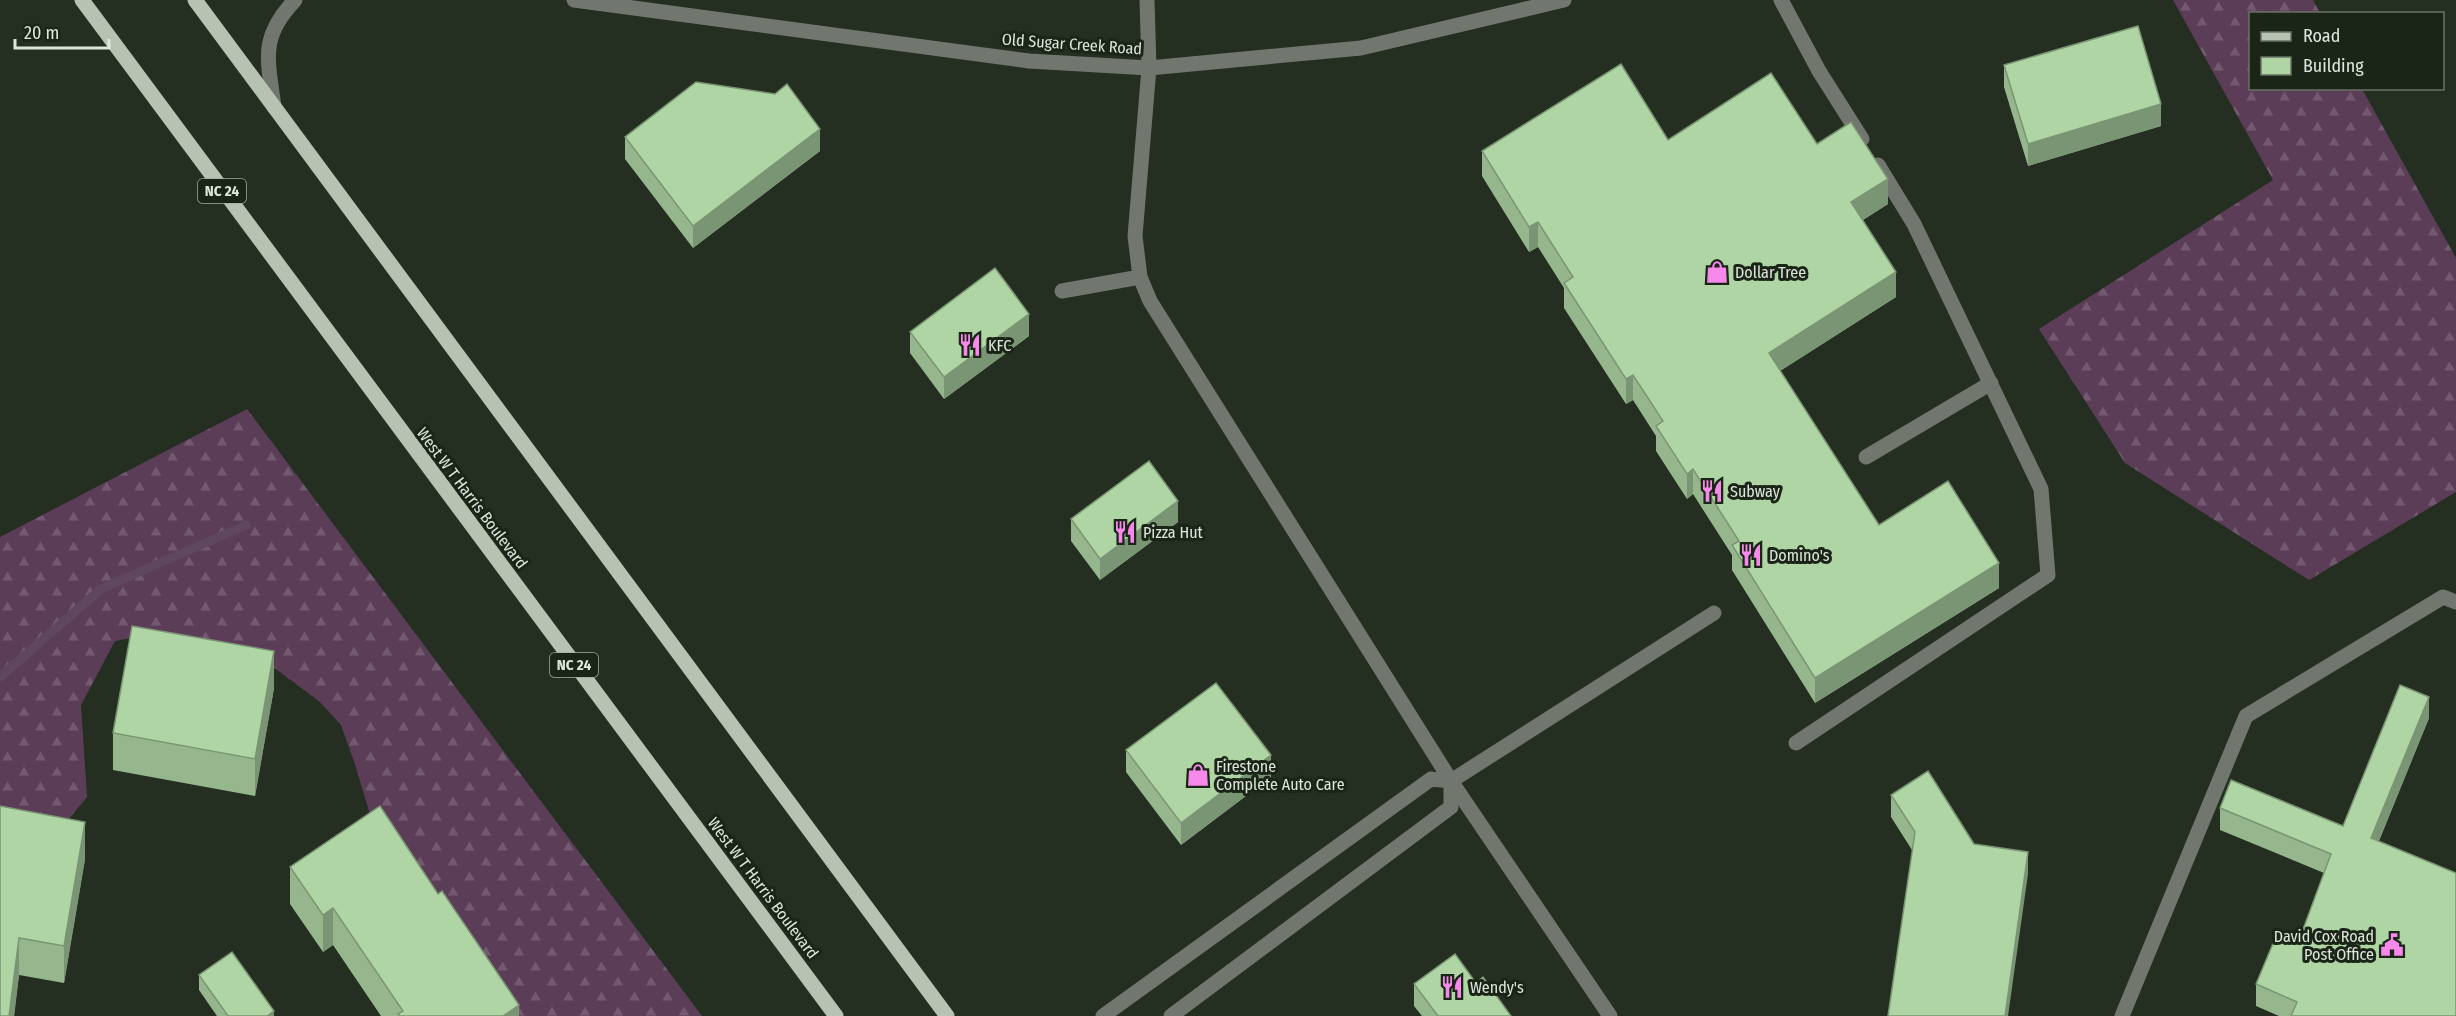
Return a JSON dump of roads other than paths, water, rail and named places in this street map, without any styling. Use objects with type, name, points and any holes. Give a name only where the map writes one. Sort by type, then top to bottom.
[{"type":"main road","name":"West W T Harris Boulevard","points":[[82,0],[836,1016]]},
{"type":"main road","points":[[195,0],[946,1016]]},
{"type":"street","points":[[274,106],[269,69],[269,44],[272,31],[283,13],[295,0]]},
{"type":"street","name":"Old Sugar Creek Road","points":[[574,0],[643,5],[1029,61],[1149,68],[1361,48],[1564,0]]},
{"type":"street","points":[[1147,0],[1149,68],[1135,236],[1140,277],[1150,301],[1451,781],[1610,1016]]},
{"type":"street","points":[[1781,0],[1819,71],[1914,224],[2041,489],[2048,575],[1796,743]]},
{"type":"street","points":[[1062,291],[1140,277]]},
{"type":"street","points":[[1866,457],[1991,383]]},
{"type":"street","points":[[2122,1016],[2246,716],[2443,597],[2456,602]]},
{"type":"street","points":[[1103,1016],[1431,779],[1451,781],[1714,613]]},
{"type":"street","points":[[1171,1016],[1451,807],[1451,781]]},
{"type":"waterway","points":[[0,677],[101,589],[246,525]]},
{"type":"place","name":"Dollar Tree","points":[[1717,272]]},
{"type":"place","name":"KFC","points":[[970,345]]},
{"type":"place","name":"Subway","points":[[1712,491]]},
{"type":"place","name":"Pizza Hut","points":[[1125,532]]},
{"type":"place","name":"Domino's","points":[[1751,555]]},
{"type":"place","name":"Firestone Complete Auto Care","points":[[1198,775]]},
{"type":"place","name":"David Cox Road Post Office","points":[[2392,945]]},
{"type":"place","name":"Wendy's","points":[[1452,987]]}]
